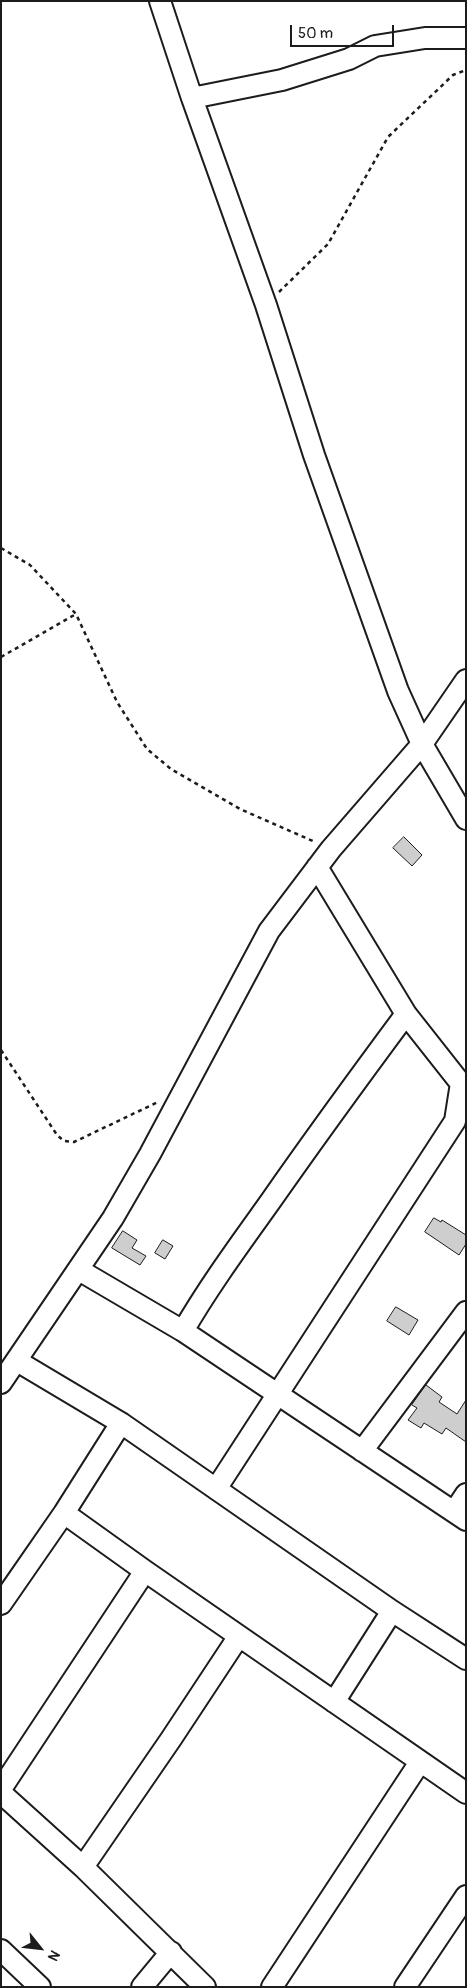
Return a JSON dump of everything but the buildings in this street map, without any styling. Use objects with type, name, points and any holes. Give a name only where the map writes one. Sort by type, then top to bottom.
[{"type":"street","points":[[160,1],[192,98],[266,305],[295,399],[398,691],[422,744],[466,819]]},
{"type":"street","points":[[192,98],[282,80],[349,59],[375,46],[425,38],[466,38]]},
{"type":"street","points":[[1,1383],[114,1218],[269,931],[330,849],[422,744],[466,680]]},
{"type":"street","points":[[216,1489],[276,1394],[460,1121],[463,1087],[406,1014],[317,867]]},
{"type":"street","points":[[183,1331],[203,1297],[320,1129],[406,1014]]},
{"type":"street","points":[[79,1270],[183,1331],[460,1516],[466,1494]]},
{"type":"street","points":[[362,1451],[466,1312]]},
{"type":"street","points":[[17,1361],[121,1423],[392,1611],[466,1659]]},
{"type":"street","points":[[1,1604],[64,1513],[121,1423]]},
{"type":"street","points":[[64,1513],[466,1793]]},
{"type":"street","points":[[145,1571],[1,1791],[83,1867],[205,1987]]},
{"type":"street","points":[[334,1702],[392,1611]]},
{"type":"street","points":[[83,1867],[171,1740],[239,1636]]},
{"type":"street","points":[[272,1987],[420,1762]]},
{"type":"street","points":[[405,1987],[466,1896]]},
{"type":"street","points":[[1,1950],[40,1987]]},
{"type":"street","points":[[142,1987],[171,1952]]},
{"type":"path","points":[[266,305],[328,244],[388,137],[453,75],[466,70]]},
{"type":"path","points":[[1,548],[30,565],[76,614],[117,702],[147,749],[171,769],[240,809],[330,849]]},
{"type":"path","points":[[1,657],[76,614]]},
{"type":"path","points":[[1,1050],[57,1135],[64,1141],[74,1142],[183,1091]]}]
